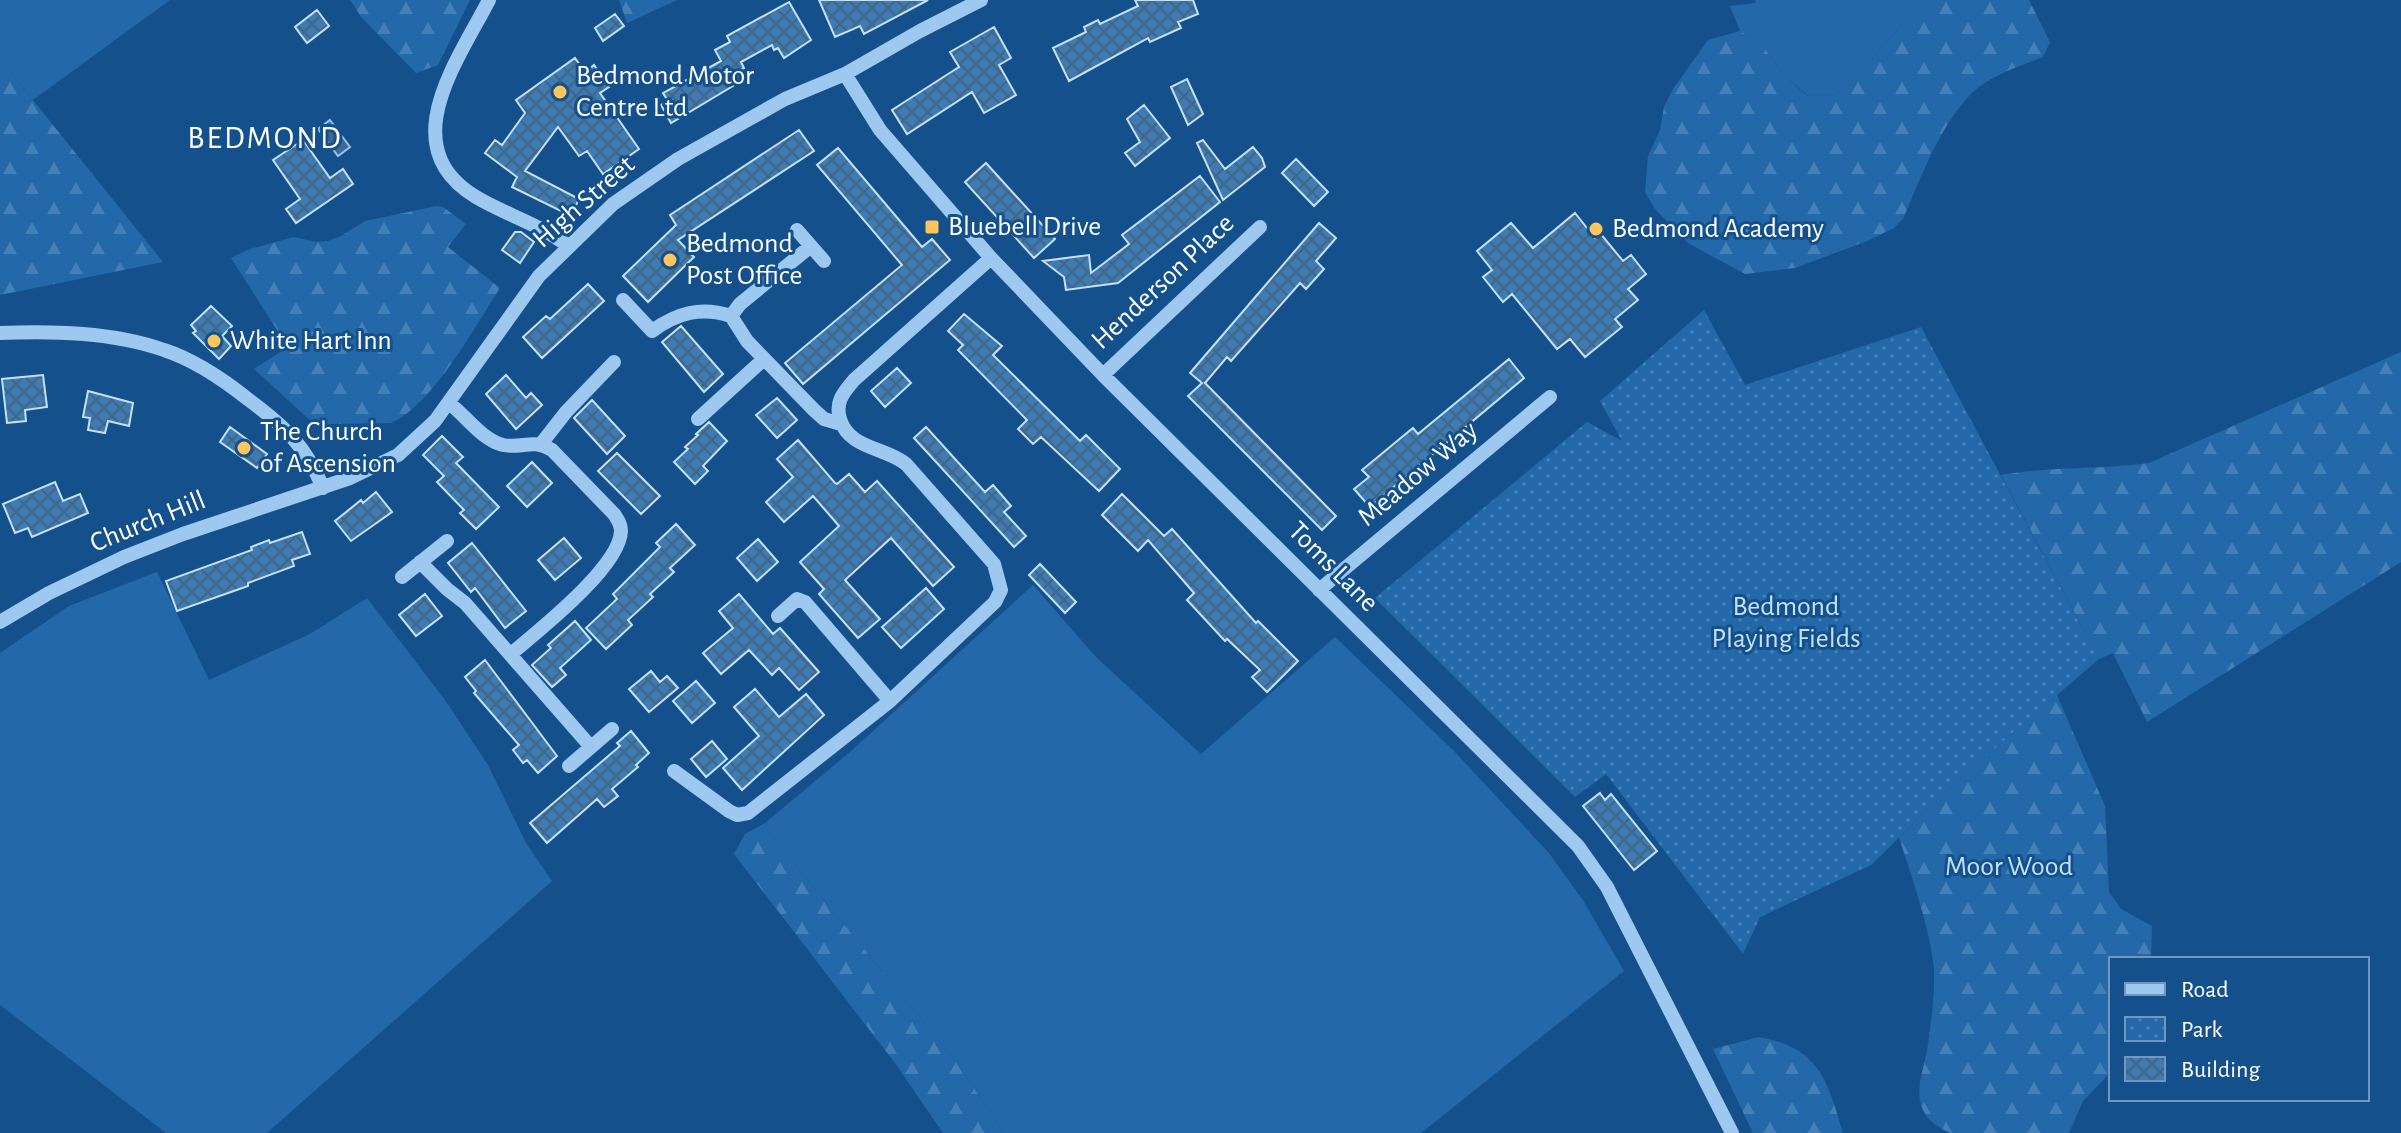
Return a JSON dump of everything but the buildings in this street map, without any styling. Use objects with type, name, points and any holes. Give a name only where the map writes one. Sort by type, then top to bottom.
[{"type":"street","points":[[489,0],[438,104],[433,132],[440,160],[459,186],[479,199],[534,224],[568,246]]},
{"type":"street","name":"High Street","points":[[323,488],[373,469],[398,455],[420,437],[449,403],[539,276],[613,204],[678,159],[785,99],[845,74],[981,0]]},
{"type":"street","name":"Toms Lane","points":[[845,74],[880,130],[991,258],[1103,375],[1578,846],[1607,887],[1732,1133]]},
{"type":"street","name":"Henderson Place","points":[[1103,375],[1260,227]]},
{"type":"street","points":[[797,230],[824,261]]},
{"type":"street","points":[[731,316],[740,304],[811,246]]},
{"type":"street","points":[[674,771],[729,811],[737,815],[748,813],[890,701],[995,602],[1001,590],[994,564],[906,464],[898,457],[853,440],[841,424],[839,402],[854,380],[991,258]]},
{"type":"street","points":[[623,300],[652,331],[683,314],[700,311],[731,316],[764,359],[824,419],[841,424]]},
{"type":"street","points":[[0,333],[63,331],[164,349],[231,385],[277,421],[301,445],[323,488]]},
{"type":"street","points":[[698,419],[764,359]]},
{"type":"street","points":[[541,444],[566,412],[614,362]]},
{"type":"street","name":"Meadow Way","points":[[1319,590],[1550,397]]},
{"type":"street","points":[[449,403],[493,441],[506,446],[541,444],[552,450],[620,524],[617,546],[588,586],[511,654]]},
{"type":"street","name":"Church Hill","points":[[0,622],[49,593],[124,557],[197,529],[323,488]]},
{"type":"street","points":[[402,577],[447,541]]},
{"type":"street","points":[[420,562],[465,603],[591,747]]},
{"type":"street","points":[[778,616],[797,599],[805,602],[890,701]]},
{"type":"street","points":[[569,766],[612,729]]},
{"type":"green space","points":[[0,0],[170,0],[33,100],[0,59]]},
{"type":"green space","points":[[350,0],[470,0],[438,65],[416,73],[361,17]]},
{"type":"green space","points":[[619,0],[677,0],[627,23]]},
{"type":"green space","points":[[1755,0],[1923,0],[1854,80],[1835,95],[1809,96],[1785,77],[1761,43],[1740,31],[1730,6],[1756,3]]},
{"type":"green space","points":[[1923,0],[2029,0],[2050,42],[2043,57],[1986,82],[1959,108],[1937,144],[1903,219],[1894,228],[1795,268],[1745,274],[1688,243],[1655,209],[1645,192],[1648,156],[1673,89],[1708,40],[1740,31],[1761,43],[1785,77],[1808,96],[1835,95],[1854,80]]},
{"type":"green space","points":[[0,59],[163,262],[0,295]]},
{"type":"green space","points":[[437,206],[466,224],[448,247],[500,288],[452,363],[422,400],[406,414],[391,423],[325,424],[311,421],[254,369],[288,347],[231,258],[250,249],[294,237],[328,241],[365,221]]},
{"type":"green space","name":"Bedmond Playing Fields","points":[[1704,310],[1745,385],[1921,327],[2099,659],[1957,781],[1871,865],[1760,917],[1743,954],[1606,774],[1575,797],[1375,598],[1587,422],[1622,441],[1600,401]]},
{"type":"green space","points":[[2401,352],[2401,562],[2147,722],[2113,653],[2099,659],[2001,475],[2149,463]]},
{"type":"green space","points":[[157,572],[209,680],[310,634],[367,598],[445,700],[488,765],[526,843],[552,881],[267,1133],[166,1133],[0,1005],[0,653],[69,606]]},
{"type":"green space","points":[[1033,585],[1096,657],[1201,754],[1335,637],[1454,751],[1549,853],[1584,902],[1624,971],[1421,1133],[1004,1133],[955,1060],[769,833],[765,823],[850,752]]},
{"type":"green space","name":"Moor Wood","points":[[2057,695],[2105,806],[2109,892],[2121,909],[2152,926],[2151,957],[2109,957],[2109,1074],[2083,1101],[2069,1133],[1951,1133],[1937,1126],[1923,1110],[1920,1084],[1931,1020],[1934,969],[1925,921],[1899,838],[1957,781]]},
{"type":"green space","points":[[765,823],[769,833],[955,1060],[1004,1133],[943,1133],[895,1063],[734,854],[745,834]]},
{"type":"green space","points":[[1759,1037],[1796,1049],[1818,1069],[1832,1097],[1843,1133],[1753,1133],[1713,1049]]},
{"type":"water","points":[[330,120],[350,147],[338,156],[318,129]]},
{"type":"place","name":"Bedmond Motor Centre Ltd","points":[[560,92]]},
{"type":"place","name":"Bluebell Drive","points":[[932,227]]},
{"type":"place","name":"Bedmond Academy","points":[[1596,229]]},
{"type":"place","name":"Bedmond Post Office","points":[[670,260]]},
{"type":"place","name":"White Hart Inn","points":[[214,341]]},
{"type":"place","name":"The Church of Ascension","points":[[244,448]]},
{"type":"district","name":"BEDMOND","points":[[265,138]]}]
